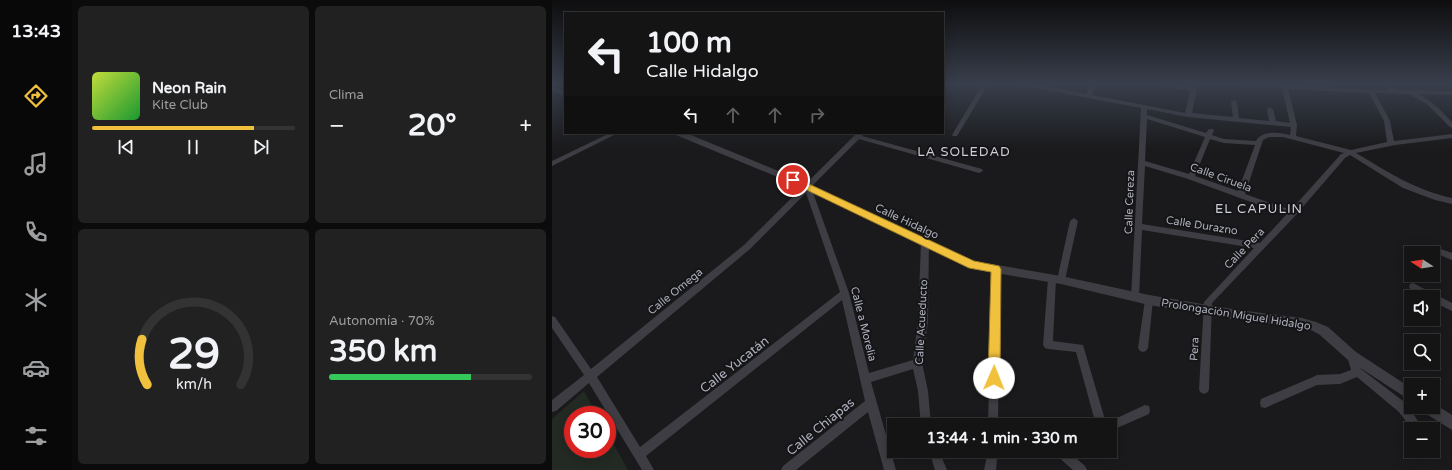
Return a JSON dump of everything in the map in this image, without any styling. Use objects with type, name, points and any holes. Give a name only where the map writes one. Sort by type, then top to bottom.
[{"type":"street","points":[[955,135],[973,105]]},
{"type":"street","points":[[1135,105],[1188,115],[1294,125]]},
{"type":"street","points":[[1188,115],[1190,105]]},
{"type":"street","points":[[1234,105],[1236,120]]},
{"type":"street","points":[[1289,105],[1294,125],[1293,137]]},
{"type":"street","points":[[1378,105],[1387,121],[1391,144]]},
{"type":"street","points":[[1431,105],[1452,126]]},
{"type":"street","name":"Calle Cereza","points":[[1136,297],[1144,107]]},
{"type":"street","points":[[1270,109],[1274,123]]},
{"type":"street","points":[[1143,116],[1224,141],[1259,143]]},
{"type":"street","points":[[1190,177],[1211,130]]},
{"type":"street","points":[[552,164],[613,134]]},
{"type":"street","name":"Calle Hidalgo","points":[[681,134],[807,186],[972,265],[1056,280],[1136,297]]},
{"type":"street","points":[[860,135],[979,171]]},
{"type":"street","name":"Calle Omega","points":[[552,407],[747,247],[860,135]]},
{"type":"street","points":[[1240,196],[1260,139],[1268,135],[1293,137],[1350,152],[1406,186],[1438,198],[1452,201]]},
{"type":"street","points":[[1350,152],[1391,144],[1452,136]]},
{"type":"street","name":"Calle Pera","points":[[1208,310],[1208,302],[1292,214],[1343,156],[1350,152]]},
{"type":"street","name":"Calle Ciruela","points":[[1142,163],[1190,177],[1292,214]]},
{"type":"street","name":"Calle a Morelia","points":[[807,186],[845,293],[871,403],[890,470]]},
{"type":"street","points":[[1074,221],[1056,280],[1048,345],[1080,348],[1099,418]]},
{"type":"street","name":"Calle Durazno","points":[[1140,227],[1260,246]]},
{"type":"street","name":"Calle Acueducto","points":[[925,242],[923,322],[917,363],[923,390],[925,418]]},
{"type":"street","points":[[1440,252],[1452,257]]},
{"type":"street","points":[[993,418],[996,269]]},
{"type":"street","points":[[1413,287],[1451,304]]},
{"type":"street","name":"Calle Yucatán","points":[[639,455],[845,293]]},
{"type":"street","name":"Prolongación Miguel Hidalgo","points":[[1136,297],[1208,310],[1302,323],[1316,327],[1324,331],[1352,356],[1404,390]]},
{"type":"street","points":[[1143,348],[1149,300]]},
{"type":"street","name":"Pera","points":[[1204,389],[1208,310]]},
{"type":"street","points":[[552,320],[590,375],[648,470]]},
{"type":"street","points":[[1352,356],[1354,365],[1358,372],[1403,408],[1413,422]]},
{"type":"street","points":[[865,379],[917,363]]},
{"type":"street","points":[[1265,403],[1317,380],[1340,379],[1358,372]]},
{"type":"street","name":"Calle Chiapas","points":[[787,470],[871,403]]},
{"type":"street","points":[[1117,423],[1145,410]]},
{"type":"street","points":[[1438,414],[1452,423]]},
{"type":"street","points":[[937,458],[941,470]]},
{"type":"street","points":[[990,470],[992,458]]},
{"type":"street","points":[[1068,458],[1081,470]]},
{"type":"shaded area","points":[[584,391],[592,406],[567,406]]},
{"type":"shaded area","points":[[564,408],[564,458],[616,458],[616,448],[628,470],[552,470],[552,419]]},
{"type":"district","name":"LA SOLEDAD","points":[[964,151]]},
{"type":"district","name":"EL CAPULIN","points":[[1259,208]]},
{"type":"route","points":[[793,180],[972,265],[996,269],[994,378]]}]
